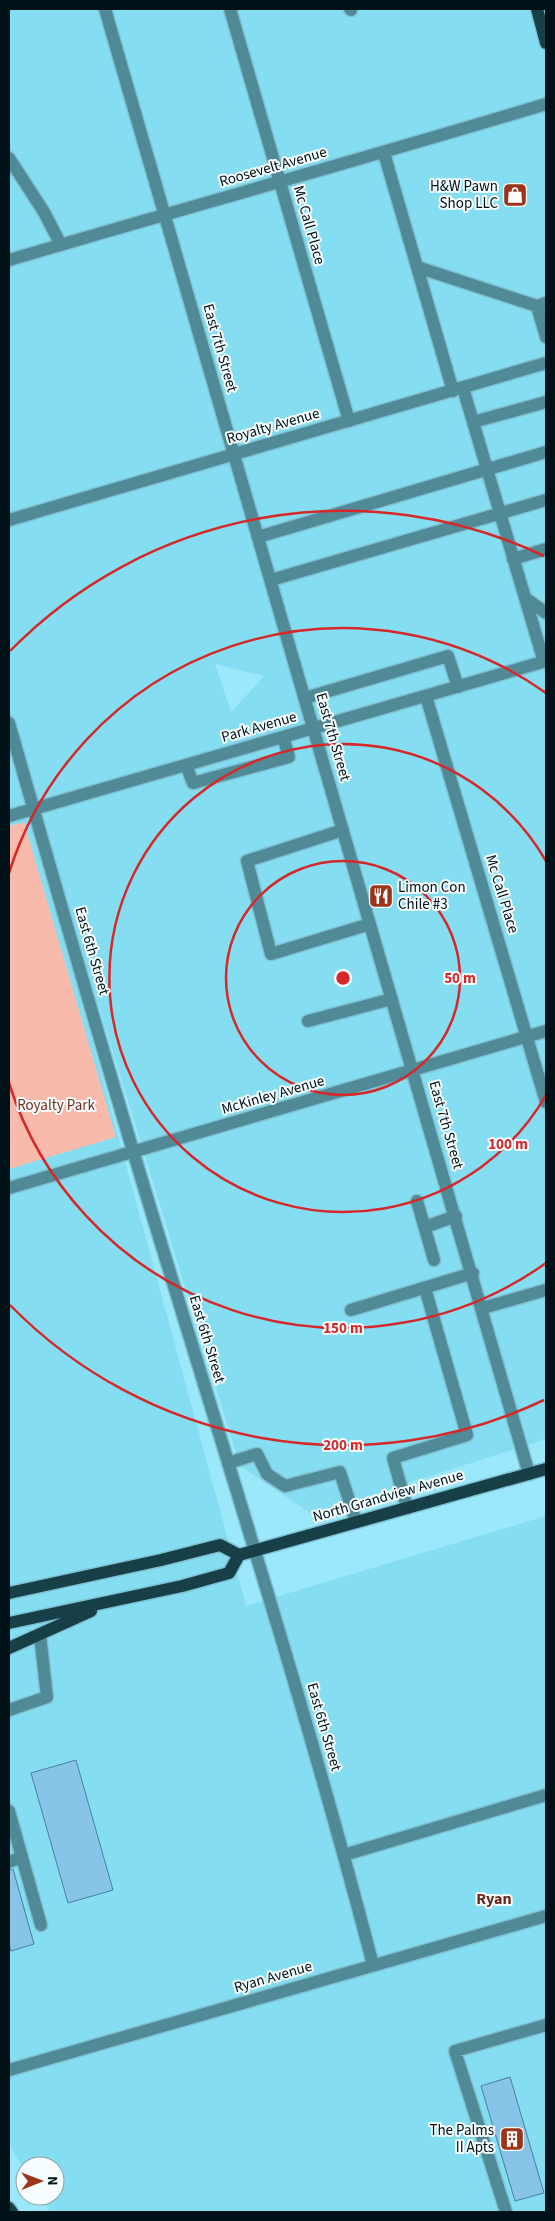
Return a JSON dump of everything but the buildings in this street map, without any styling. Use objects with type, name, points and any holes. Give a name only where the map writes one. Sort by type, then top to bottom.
[{"type":"main road","points":[[537,9],[546,43]]},
{"type":"main road","name":"North Grandview Avenue","points":[[239,1555],[546,1469]]},
{"type":"main road","points":[[9,1593],[220,1545],[239,1555],[229,1572],[182,1586],[9,1623]]},
{"type":"main road","points":[[9,1585],[42,1586]]},
{"type":"main road","points":[[9,1648],[112,1601]]},
{"type":"main road","points":[[9,2208],[12,2212]]},
{"type":"street","name":"East 7th Street","points":[[105,9],[530,1474]]},
{"type":"street","name":"Mc Call Place","points":[[230,9],[349,421]]},
{"type":"street","name":"Roosevelt Avenue","points":[[9,260],[164,214],[280,183],[546,104]]},
{"type":"street","points":[[384,152],[417,267],[458,389],[473,422],[545,662]]},
{"type":"street","points":[[9,158],[44,212],[61,245]]},
{"type":"street","points":[[417,267],[542,305],[546,337]]},
{"type":"street","name":"Royalty Avenue","points":[[9,520],[546,364]]},
{"type":"street","points":[[473,422],[546,402]]},
{"type":"street","points":[[258,538],[546,452]]},
{"type":"street","points":[[271,580],[546,500]]},
{"type":"street","points":[[513,559],[546,549]]},
{"type":"street","points":[[525,598],[546,613]]},
{"type":"street","points":[[305,698],[448,656],[458,687]]},
{"type":"street","name":"Park Avenue","points":[[9,816],[545,662]]},
{"type":"street","name":"Mc Call Place","points":[[426,696],[528,1037],[542,1074],[546,1102]]},
{"type":"street","name":"East 6th Street","points":[[9,723],[134,1153],[255,1550],[344,1855],[373,1965]]},
{"type":"street","points":[[186,765],[193,783],[289,757],[283,737]]},
{"type":"street","points":[[343,830],[246,861],[271,954],[370,924]]},
{"type":"street","points":[[308,1021],[392,999]]},
{"type":"street","name":"McKinley Avenue","points":[[9,1188],[546,1032]]},
{"type":"street","points":[[417,1201],[434,1260]]},
{"type":"street","points":[[425,1227],[456,1216]]},
{"type":"street","points":[[352,1310],[473,1273]]},
{"type":"street","points":[[407,1508],[393,1458],[467,1435],[426,1288]]},
{"type":"street","points":[[483,1308],[546,1290]]},
{"type":"street","points":[[228,1463],[257,1454],[266,1474],[285,1486],[340,1472],[356,1522]]},
{"type":"street","points":[[9,1710],[47,1697],[40,1635]]},
{"type":"street","points":[[344,1855],[546,1795]]},
{"type":"street","points":[[9,1811],[41,1925]]},
{"type":"street","points":[[9,1862],[22,1857]]},
{"type":"street","name":"Ryan Avenue","points":[[9,2070],[546,1916]]},
{"type":"street","points":[[506,2212],[455,2051],[546,2024]]},
{"type":"shaded area","points":[[9,9],[546,9],[546,1439],[312,1514],[240,1466],[9,713]],"holes":[[[215,664],[264,676],[231,712]]]},
{"type":"shaded area","points":[[9,735],[246,1606],[546,1516],[546,2212],[50,2212],[47,2206],[65,2206],[65,2156],[16,2156],[9,2144]]},
{"type":"green space","name":"Royalty Park","points":[[24,822],[116,1137],[9,1169],[9,826]]},
{"type":"place","name":"H&W Pawn Shop LLC","points":[[515,195]]},
{"type":"place","name":"Limon Con Chile #3","points":[[381,896]]},
{"type":"place","name":"The Palms II Apts","points":[[512,2139]]},
{"type":"district","name":"Ryan","points":[[494,1899]]}]
